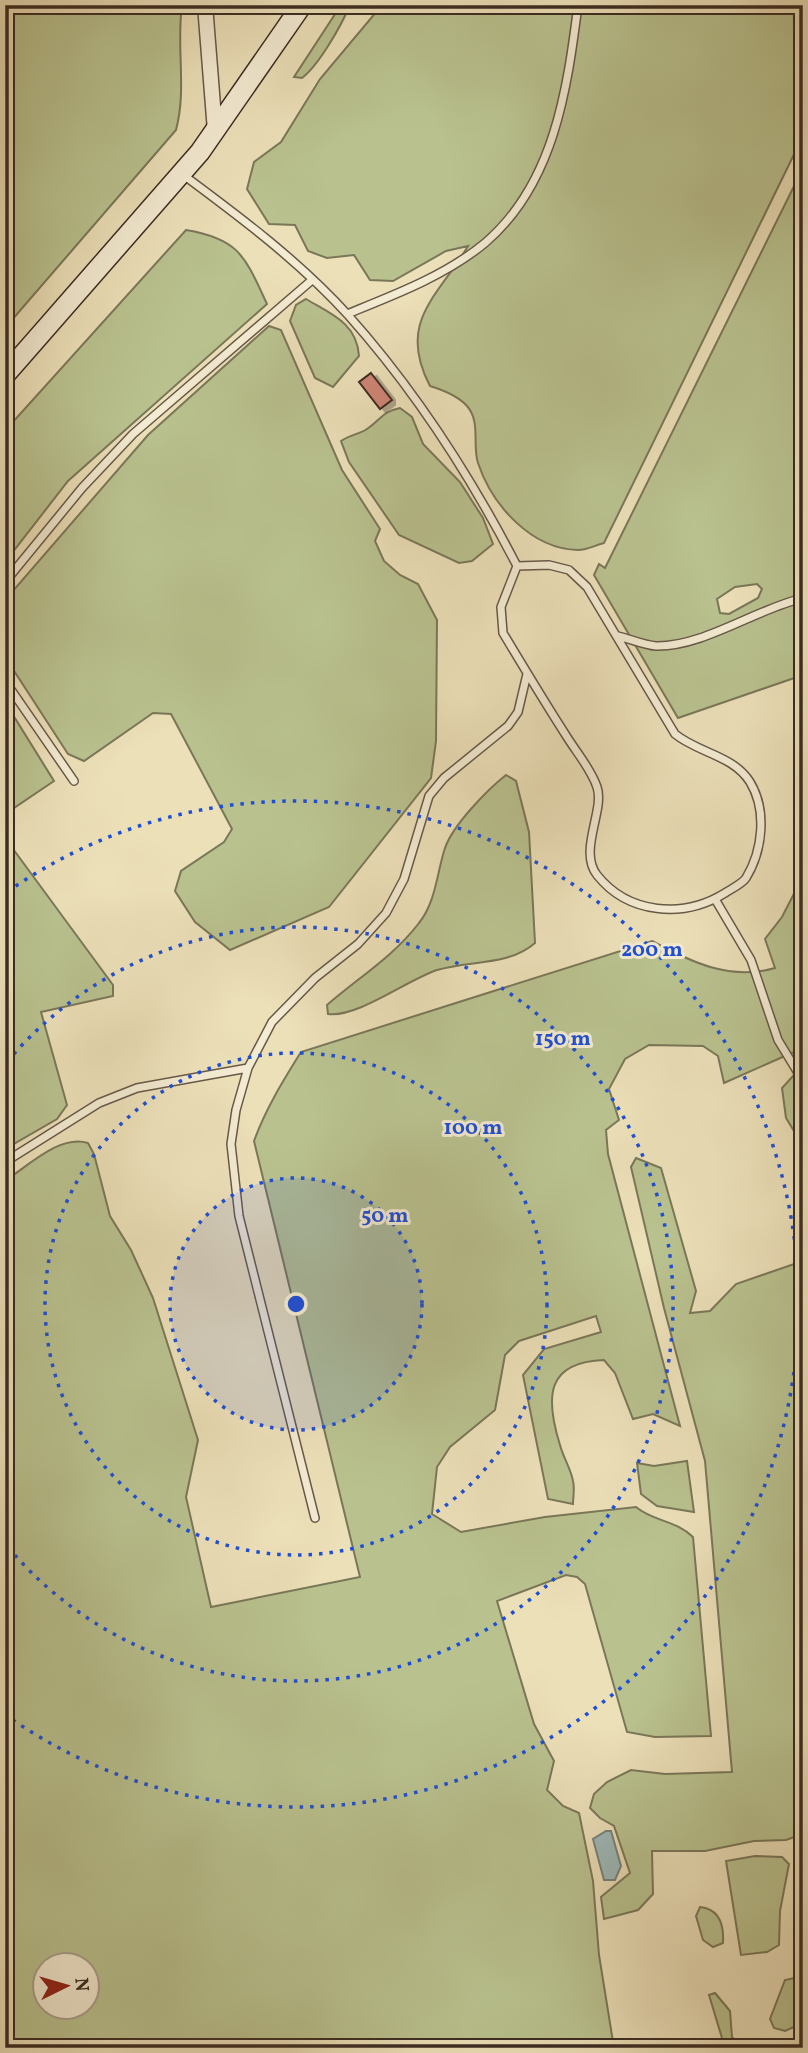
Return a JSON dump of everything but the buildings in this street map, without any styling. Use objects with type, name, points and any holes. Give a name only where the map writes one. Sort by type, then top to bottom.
[{"type":"main road","points":[[5,375],[181,174],[215,131],[302,5]]},
{"type":"street","points":[[205,5],[215,131]]},
{"type":"lane","points":[[347,314],[435,275],[485,243],[523,202],[552,146],[578,5]]},
{"type":"lane","points":[[181,174],[245,221],[347,314],[390,366],[472,484],[517,566]]},
{"type":"lane","points":[[5,582],[82,488],[133,434],[312,280]]},
{"type":"lane","points":[[549,565],[569,570],[587,587],[675,734],[689,745],[715,754],[738,768],[750,782],[759,806],[761,841],[745,880],[715,899],[674,911],[639,906],[614,894],[594,872],[591,849],[598,789],[503,633],[501,607],[517,566],[549,565]]},
{"type":"lane","points":[[618,636],[656,646],[698,637],[803,598]]},
{"type":"lane","points":[[315,1518],[239,1216],[231,1144],[236,1110],[248,1068],[272,1022],[292,998],[358,944],[386,913],[404,879],[429,796],[444,778],[509,726],[518,712],[527,674]]},
{"type":"lane","points":[[5,681],[74,781]]},
{"type":"lane","points":[[715,899],[751,960],[778,1040],[803,1082]]},
{"type":"lane","points":[[5,1162],[99,1103],[137,1088],[248,1068]]},
{"type":"green space","points":[[5,5],[182,5],[181,99],[176,130],[5,328]]},
{"type":"green space","points":[[341,5],[350,5],[329,44],[309,72],[302,78],[294,77]]},
{"type":"green space","points":[[382,5],[803,5],[803,136],[604,543],[581,550],[561,548],[529,533],[516,522],[503,509],[484,479],[478,463],[471,412],[455,396],[430,386],[421,363],[419,326],[434,295],[468,246],[446,251],[393,281],[370,280],[354,255],[327,258],[308,251],[295,225],[269,224],[247,189],[254,162],[281,142],[320,79]]},
{"type":"green space","points":[[803,168],[803,675],[678,718],[594,575],[599,564],[605,568]],"holes":[[[757,584],[762,589],[758,598],[729,614],[720,613],[717,599],[735,587]]]},
{"type":"green space","points":[[186,230],[218,239],[239,253],[253,274],[267,304],[68,481],[5,562],[5,435],[11,424]]},
{"type":"green space","points":[[306,299],[348,327],[357,345],[359,356],[333,387],[315,378],[290,321],[296,305]]},
{"type":"green space","points":[[269,326],[281,330],[342,470],[380,529],[375,541],[384,561],[400,575],[418,584],[437,620],[436,741],[431,778],[329,907],[230,950],[195,922],[175,891],[181,871],[224,842],[232,829],[171,714],[153,713],[84,761],[68,754],[5,657],[5,600],[148,435]]},
{"type":"green space","points":[[400,408],[412,417],[423,444],[460,482],[483,518],[493,544],[472,561],[459,563],[399,535],[349,462],[341,441],[364,431],[385,414]]},
{"type":"green space","points":[[5,702],[54,781],[5,814]]},
{"type":"green space","points":[[506,775],[516,781],[529,832],[535,943],[513,956],[437,970],[353,1010],[328,1014],[327,1005],[387,957],[425,915],[449,839],[471,808]]},
{"type":"green space","points":[[5,838],[113,985],[113,996],[41,1012],[67,1105],[57,1119],[5,1149]]},
{"type":"green space","points":[[803,846],[803,1048],[724,1083],[718,1056],[703,1046],[649,1045],[625,1059],[609,1089],[619,1120],[606,1130],[608,1154],[680,1426],[653,1414],[633,1419],[615,1373],[604,1360],[571,1367],[561,1375],[555,1385],[552,1412],[561,1450],[574,1484],[573,1504],[548,1499],[523,1375],[544,1349],[601,1332],[596,1316],[519,1341],[505,1355],[495,1410],[450,1447],[437,1467],[432,1514],[461,1532],[545,1517],[636,1507],[650,1516],[679,1527],[693,1537],[711,1736],[655,1737],[627,1732],[585,1584],[577,1577],[566,1575],[497,1601],[534,1724],[554,1761],[547,1790],[563,1806],[579,1813],[593,1881],[599,1955],[614,2048],[5,2048],[5,1906],[8,1903],[9,1881],[5,1877],[5,1181],[45,1153],[66,1143],[88,1143],[94,1154],[110,1216],[131,1250],[153,1298],[198,1440],[186,1497],[211,1607],[360,1577],[254,1141],[269,1106],[301,1052],[652,941],[696,962],[727,971],[775,968],[765,939],[782,917],[800,882],[799,848]]},
{"type":"green space","points":[[803,1065],[803,1146],[786,1118],[782,1088]]},
{"type":"green space","points":[[636,1158],[661,1168],[696,1291],[690,1313],[710,1311],[736,1284],[803,1261],[803,1834],[786,1840],[754,1841],[705,1851],[652,1851],[653,1894],[638,1910],[604,1919],[601,1897],[630,1873],[614,1826],[590,1808],[594,1794],[607,1782],[631,1770],[665,1774],[732,1772],[705,1461],[664,1308],[631,1167]]},
{"type":"green space","points":[[687,1461],[694,1512],[657,1506],[641,1494],[637,1463],[654,1466]]},
{"type":"green space","points":[[755,1856],[782,1857],[789,1864],[780,1911],[779,1945],[767,1952],[741,1955],[726,1861]]},
{"type":"green space","points":[[700,1907],[712,1911],[719,1919],[723,1930],[723,1943],[713,1947],[703,1940],[696,1916]]},
{"type":"green space","points":[[803,1976],[803,2023],[785,2031],[774,2028],[770,2019],[785,1980]]},
{"type":"green space","points":[[715,1993],[730,2011],[732,2037],[744,2048],[725,2048],[709,1995]]},
{"type":"water","points":[[611,1831],[621,1866],[615,1880],[604,1880],[593,1839]]}]
